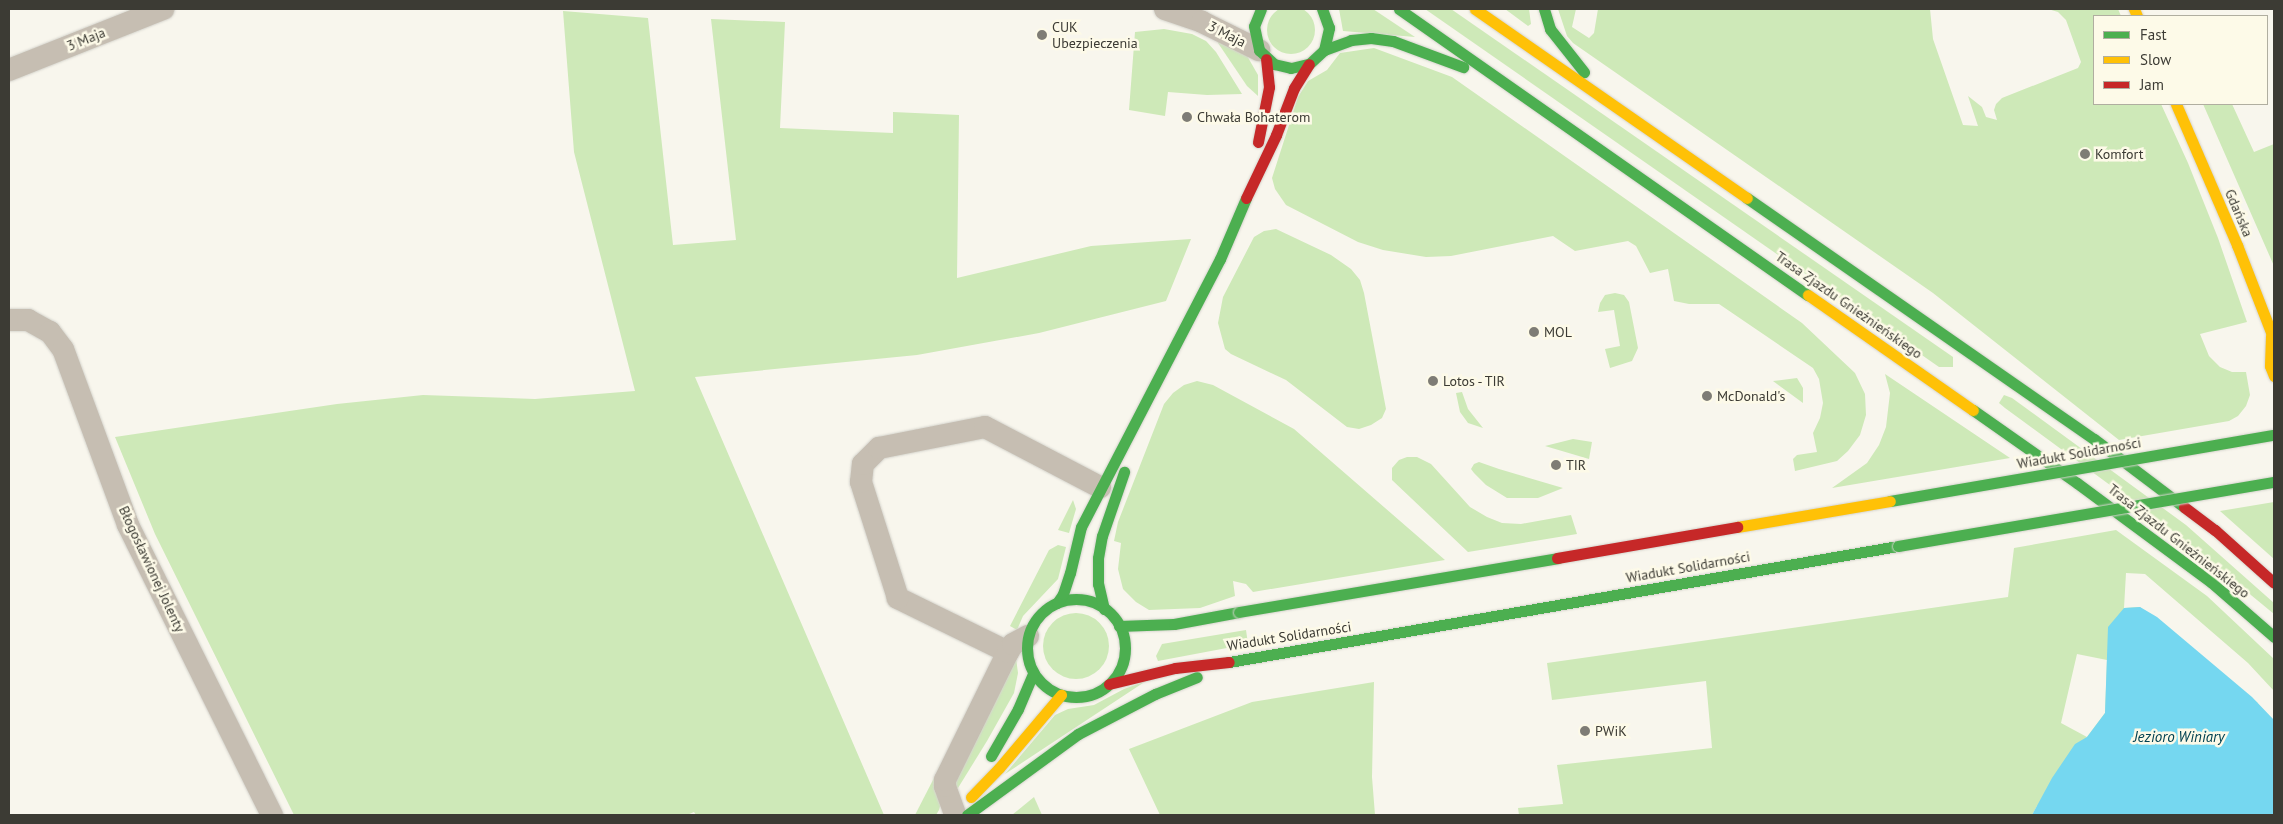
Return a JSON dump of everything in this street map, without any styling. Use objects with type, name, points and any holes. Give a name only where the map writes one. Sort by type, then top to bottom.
[{"type":"street","name":"3 Maja","points":[[9,70],[108,19],[163,9]]},
{"type":"street","name":"3 Maja","points":[[1165,9],[1202,22],[1263,54]]},
{"type":"street","points":[[1252,183],[1269,87],[1263,54],[1255,39],[1254,26],[1262,9]]},
{"type":"street","points":[[1322,9],[1329,28],[1328,40],[1324,50]]},
{"type":"street","name":"Trasa Zjazdu Gnieźnieńskiego","points":[[1399,9],[2078,482],[2211,582],[2274,637]]},
{"type":"street","name":"Trasa Zjazdu Gnieźnieńskiego","points":[[1474,9],[2007,378],[2161,487],[2215,530],[2274,583]]},
{"type":"street","points":[[1544,9],[1550,29],[1572,62],[1640,124]]},
{"type":"street","points":[[1057,603],[1063,594],[1070,574],[1081,527],[1100,487],[1136,422],[1220,259],[1252,183],[1276,135],[1294,88],[1309,64],[1324,50],[1351,40],[1372,38],[1393,41],[1454,63],[1545,112]]},
{"type":"street","points":[[1263,54],[1282,67],[1291,68],[1309,64]]},
{"type":"street","name":"Gdańska","points":[[2176,105],[2237,245],[2273,338],[2270,366],[2274,376]]},
{"type":"street","name":"Błogosławionej Jolenty","points":[[9,320],[28,320],[50,332],[63,349],[128,525],[272,815]]},
{"type":"street","points":[[1104,608],[1086,600],[1066,600],[1044,611],[1034,622],[1028,636],[1027,655],[1033,673],[1050,690],[1061,695],[1081,697],[1100,690],[1116,676],[1124,657],[1125,646],[1119,626],[1104,608],[1098,584],[1098,558],[1102,536],[1127,463],[1136,422]]},
{"type":"street","points":[[1008,652],[898,598],[861,482],[863,464],[879,448],[985,426],[1100,487]]},
{"type":"street","name":"Wiadukt Solidarności","points":[[1119,626],[1174,624],[2274,435]]},
{"type":"street","name":"Wiadukt Solidarności","points":[[1108,684],[1175,668],[1243,660],[2274,482]]},
{"type":"street","points":[[961,811],[945,786],[945,780],[1008,652],[1013,644],[1028,636]]},
{"type":"street","points":[[961,811],[1078,734],[1155,694],[1243,660]]},
{"type":"street","points":[[961,811],[1018,709],[1033,673]]},
{"type":"street","points":[[961,811],[1061,695]]},
{"type":"green space","points":[[1291,6],[1300,8],[1308,13],[1313,21],[1315,30],[1313,39],[1308,47],[1300,52],[1291,54],[1282,52],[1274,47],[1269,39],[1267,30],[1269,21],[1274,13],[1282,8]]},
{"type":"green space","points":[[1339,9],[1373,9],[1415,37],[1343,31]]},
{"type":"green space","points":[[1425,9],[1451,9],[1953,357],[1953,367],[1939,367]]},
{"type":"green space","points":[[1505,9],[1529,9],[1531,24],[1528,26]]},
{"type":"green space","points":[[1558,9],[1576,9],[1572,27],[1589,38],[1594,33],[1598,9],[1930,9],[1933,39],[1963,125],[1978,126],[1968,96],[1982,107],[1986,117],[1997,120],[1994,110],[1996,104],[2002,98],[2078,68],[2081,62],[2066,20],[2058,12],[2048,9],[2118,9],[2121,15],[2093,15],[2093,105],[2161,105],[2188,163],[2218,238],[2247,322],[2200,334],[2209,356],[2220,367],[2232,372],[2246,372],[2250,395],[2246,406],[2238,416],[2229,421],[2119,440],[1933,293],[1573,43],[1567,36]]},
{"type":"green space","points":[[563,11],[648,18],[673,245],[736,240],[711,19],[785,22],[780,128],[893,133],[893,112],[959,115],[957,278],[1091,246],[1191,239],[1166,301],[1039,333],[917,355],[695,377],[884,815],[696,815],[694,812],[687,815],[294,815],[155,534],[115,437],[337,404],[423,395],[535,399],[635,391],[574,152]]},
{"type":"green space","points":[[1164,29],[1192,34],[1206,41],[1216,52],[1242,94],[1207,95],[1168,92],[1165,116],[1129,110],[1135,32]]},
{"type":"green space","points":[[1217,37],[1246,54],[1258,75],[1258,96],[1247,86],[1218,43]]},
{"type":"green space","points":[[1374,48],[1452,77],[1802,323],[1855,373],[1865,394],[1866,415],[1860,435],[1848,451],[1837,461],[1795,471],[1793,459],[1797,455],[1817,452],[1813,433],[1820,418],[1823,403],[1819,379],[1813,368],[1719,304],[1689,304],[1674,301],[1668,269],[1650,273],[1636,246],[1628,241],[1575,251],[1553,236],[1451,256],[1426,257],[1383,250],[1358,242],[1286,205],[1275,189],[1272,178],[1298,97],[1308,81],[1327,70],[1340,53]]},
{"type":"green space","points":[[2203,105],[2232,105],[2254,152],[2274,144],[2274,266]]},
{"type":"green space","points":[[1276,229],[1331,255],[1351,269],[1360,280],[1386,409],[1382,418],[1371,425],[1359,429],[1347,427],[1286,380],[1231,354],[1225,349],[1218,323],[1223,297],[1254,237],[1264,231]]},
{"type":"green space","points":[[1615,293],[1624,295],[1629,302],[1638,348],[1632,361],[1610,368],[1605,349],[1620,346],[1614,310],[1598,312],[1600,303],[1605,295]]},
{"type":"green space","points":[[1885,374],[2010,458],[1832,488],[1867,463],[1879,445],[1886,427],[1890,393]]},
{"type":"green space","points":[[1797,378],[1803,388],[1803,403],[1773,381]]},
{"type":"green space","points":[[1197,381],[1213,385],[1294,429],[1445,560],[1253,592],[1246,584],[1233,581],[1235,596],[1200,608],[1149,610],[1136,602],[1123,589],[1118,569],[1121,543],[1114,541],[1118,522],[1164,404],[1173,393],[1184,385]]},
{"type":"green space","points":[[1462,392],[1468,409],[1483,428],[1468,423],[1460,412],[1456,393]]},
{"type":"green space","points":[[2004,395],[2012,398],[2186,525],[2274,603],[2274,614],[2178,535],[2005,408],[1999,403]]},
{"type":"green space","points":[[1573,439],[1592,442],[1589,459],[1545,446]]},
{"type":"green space","points":[[1407,457],[1417,457],[1431,464],[1470,507],[1487,517],[1502,523],[1521,524],[1571,515],[1577,534],[1468,552],[1392,480],[1392,468],[1399,460]]},
{"type":"green space","points":[[1479,462],[1563,488],[1538,498],[1507,498],[1486,485],[1474,473],[1471,469],[1474,464]]},
{"type":"green space","points":[[1073,500],[1076,509],[1069,533],[1058,530]]},
{"type":"green space","points":[[2274,502],[2274,559],[2220,511]]},
{"type":"green space","points":[[2116,530],[2207,596],[2274,659],[2274,691],[2248,663],[2145,574],[2126,573],[2124,608],[2140,607],[2258,703],[2037,806],[2032,815],[1519,815],[1518,808],[1563,804],[1557,765],[1712,748],[1706,681],[1552,700],[1547,663],[2008,597],[2014,548]],"holes":[[[2077,654],[2107,660],[2105,713],[2087,737],[2061,723]]]},
{"type":"green space","points":[[1058,545],[1066,547],[1058,579],[1023,616],[1017,630],[1010,626],[1049,550]]},
{"type":"green space","points":[[1076,613],[1089,615],[1099,623],[1107,633],[1109,646],[1107,659],[1099,669],[1089,677],[1076,679],[1063,677],[1053,669],[1045,659],[1043,646],[1045,633],[1053,623],[1063,615]]},
{"type":"green space","points":[[1246,630],[1248,644],[1158,661],[1156,656],[1162,644]]},
{"type":"green space","points":[[1016,658],[1018,673],[1014,693],[958,788],[954,788],[953,779]]},
{"type":"green space","points":[[1146,681],[1005,774],[1055,715],[1068,709],[1094,705],[1124,689]]},
{"type":"green space","points":[[1374,682],[1372,777],[1375,815],[1160,815],[1129,749],[1252,702]]},
{"type":"green space","points":[[935,776],[941,803],[939,810],[936,815],[915,815]]},
{"type":"green space","points":[[1034,797],[1042,815],[1012,815]]},
{"type":"water","name":"Jezioro Winiary","points":[[2140,607],[2157,617],[2252,697],[2274,720],[2274,815],[2032,815],[2052,778],[2075,744],[2087,737],[2105,713],[2108,627],[2124,608]]},
{"type":"traffic: fast","points":[[1261,9],[1254,26],[1259,50],[1274,64],[1291,68],[1309,64],[1324,50],[1329,28],[1322,9]]},
{"type":"traffic: fast","points":[[1399,9],[1808,295]]},
{"type":"traffic: fast","points":[[1544,9],[1550,29],[1584,72]]},
{"type":"traffic: fast","points":[[1324,50],[1351,40],[1371,38],[1393,41],[1463,67]]},
{"type":"traffic: fast","points":[[1057,603],[1063,594],[1070,573],[1081,527],[1220,259],[1246,198]]},
{"type":"traffic: fast","points":[[1747,198],[2094,439],[2184,507]]},
{"type":"traffic: fast","points":[[1973,410],[2077,483],[2211,582],[2274,637]]},
{"type":"traffic: fast","points":[[1890,501],[2274,435]]},
{"type":"traffic: fast","points":[[1104,609],[1098,584],[1098,558],[1102,536],[1124,472]]},
{"type":"traffic: fast","points":[[1898,546],[2274,482]]},
{"type":"traffic: fast","points":[[1229,662],[1898,546]]},
{"type":"traffic: fast","points":[[1239,612],[1557,558]]},
{"type":"traffic: fast","points":[[1076,599],[1086,600],[1103,607],[1117,621],[1124,638],[1125,648],[1124,658],[1117,675],[1103,689],[1086,696],[1076,697],[1066,696],[1049,689],[1035,675],[1028,658],[1027,648],[1028,638],[1035,621],[1049,607],[1066,600],[1076,599]]},
{"type":"traffic: fast","points":[[1119,626],[1174,624],[1239,612]]},
{"type":"traffic: fast","points":[[991,756],[1018,709],[1033,673]]},
{"type":"traffic: fast","points":[[967,815],[1078,734],[1155,694],[1197,677]]},
{"type":"traffic: slow","points":[[1475,9],[1747,198]]},
{"type":"traffic: slow","points":[[2134,9],[2137,15]]},
{"type":"traffic: slow","points":[[2176,105],[2237,245],[2274,340]]},
{"type":"traffic: slow","points":[[1808,295],[1973,410]]},
{"type":"traffic: slow","points":[[2271,336],[2270,366],[2274,376]]},
{"type":"traffic: slow","points":[[1737,527],[1890,501]]},
{"type":"traffic: slow","points":[[971,797],[999,768],[1061,695]]},
{"type":"traffic: jam","points":[[1258,142],[1269,87],[1266,59]]},
{"type":"traffic: jam","points":[[1246,198],[1276,135],[1294,88],[1309,64]]},
{"type":"traffic: jam","points":[[2184,507],[2215,530],[2274,583]]},
{"type":"traffic: jam","points":[[1557,558],[1737,527]]},
{"type":"traffic: jam","points":[[1109,684],[1175,668],[1229,662]]},
{"type":"place","name":"CUK Ubezpieczenia","points":[[1042,35]]},
{"type":"place","name":"Chwała Bohaterom","points":[[1187,117]]},
{"type":"place","name":"Komfort","points":[[2085,154]]},
{"type":"place","name":"MOL","points":[[1534,332]]},
{"type":"place","name":"Lotos - TIR","points":[[1433,381]]},
{"type":"place","name":"McDonald's","points":[[1707,396]]},
{"type":"place","name":"TIR","points":[[1556,465]]},
{"type":"place","name":"PWiK","points":[[1585,731]]}]
